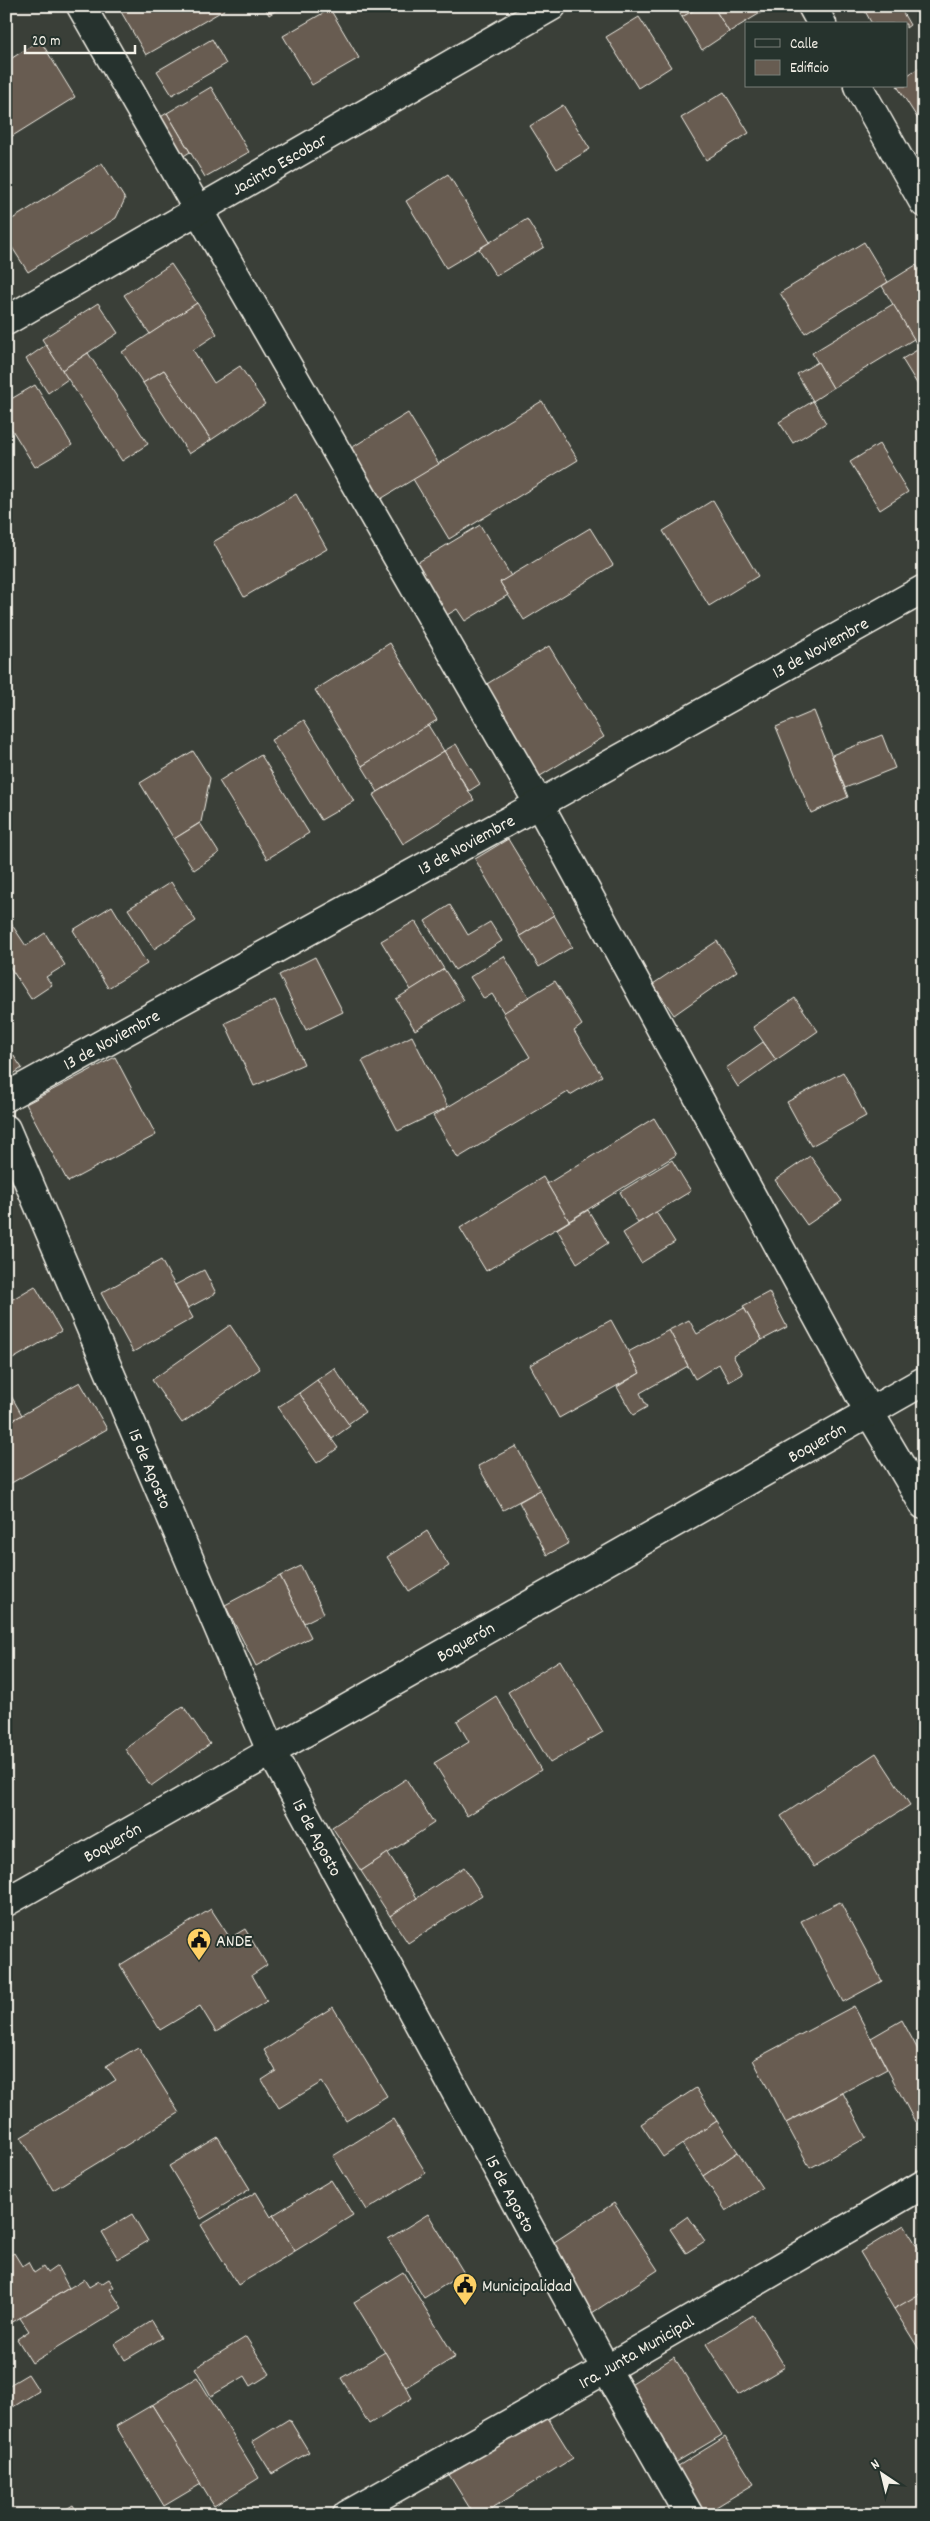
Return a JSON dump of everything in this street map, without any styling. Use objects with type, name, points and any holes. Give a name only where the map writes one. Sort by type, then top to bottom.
[{"type":"street","points":[[81,6],[539,804],[869,1412],[924,1505]]},
{"type":"street","name":"Jacinto Escobar","points":[[6,321],[552,6]]},
{"type":"street","points":[[812,6],[821,22]]},
{"type":"street","points":[[859,88],[924,203]]},
{"type":"street","name":"13 de Noviembre","points":[[6,1097],[539,804],[924,589]]},
{"type":"street","name":"15 de Agosto","points":[[6,1129],[271,1752],[606,2369],[689,2515]]},
{"type":"street","name":"Boquerón","points":[[6,1902],[924,1381]]},
{"type":"street","name":"1ra. Junta Municipal","points":[[348,2515],[606,2369],[924,2184]]},
{"type":"building","points":[[127,6],[222,6],[224,10],[146,55],[120,10]]},
{"type":"building","points":[[264,6],[283,6],[269,15]]},
{"type":"building","points":[[492,6],[505,6],[495,12]]},
{"type":"building","points":[[675,6],[701,6],[682,17]]},
{"type":"building","points":[[701,6],[713,6],[729,32],[702,50],[682,17]]},
{"type":"building","points":[[713,6],[772,6],[745,22],[729,32]]},
{"type":"building","points":[[873,6],[899,6],[910,25],[908,26],[908,22],[871,22],[865,11]]},
{"type":"building","points":[[330,9],[359,58],[312,85],[283,36]]},
{"type":"building","points":[[639,17],[671,67],[638,88],[606,37]]},
{"type":"building","points":[[212,39],[226,64],[172,95],[157,71]]},
{"type":"building","points":[[40,40],[75,97],[6,140],[6,62]]},
{"type":"building","points":[[924,65],[924,115],[918,119],[898,88],[908,88],[908,75]]},
{"type":"building","points":[[211,87],[249,152],[205,177],[167,113]]},
{"type":"building","points":[[724,92],[749,133],[706,160],[681,118]]},
{"type":"building","points":[[563,105],[590,149],[557,169],[530,126]]},
{"type":"building","points":[[167,113],[190,152],[182,157],[159,118]]},
{"type":"building","points":[[924,115],[924,129],[918,119]]},
{"type":"building","points":[[102,163],[125,199],[116,218],[28,272],[6,238],[6,223]]},
{"type":"building","points":[[448,174],[490,242],[446,268],[406,201]]},
{"type":"building","points":[[527,219],[544,247],[496,276],[479,249]]},
{"type":"building","points":[[864,242],[888,282],[805,333],[780,293]]},
{"type":"building","points":[[171,264],[197,303],[150,334],[124,295]]},
{"type":"building","points":[[916,265],[924,277],[924,338],[916,343],[882,286]]},
{"type":"building","points":[[98,303],[118,333],[62,370],[42,339]]},
{"type":"building","points":[[197,303],[217,334],[193,350],[214,383],[240,366],[265,404],[211,440],[164,370],[143,383],[122,352]]},
{"type":"building","points":[[893,304],[914,339],[833,388],[812,353]]},
{"type":"building","points":[[46,345],[68,379],[48,393],[26,359]]},
{"type":"building","points":[[924,346],[924,395],[902,359]]},
{"type":"building","points":[[88,353],[148,444],[122,461],[62,370]]},
{"type":"building","points":[[818,362],[833,388],[813,401],[797,374]]},
{"type":"building","points":[[164,370],[211,440],[189,454],[143,383]]},
{"type":"building","points":[[35,385],[72,445],[35,467],[6,420],[6,402]]},
{"type":"building","points":[[542,401],[578,460],[449,539],[413,479]]},
{"type":"building","points":[[813,401],[826,423],[793,443],[779,422]]},
{"type":"building","points":[[408,413],[439,464],[374,503],[343,453]]},
{"type":"building","points":[[879,444],[908,492],[880,510],[850,462]]},
{"type":"building","points":[[296,494],[327,549],[244,597],[213,542]]},
{"type":"building","points":[[713,500],[758,576],[709,606],[663,531]]},
{"type":"building","points":[[480,525],[511,576],[500,582],[508,595],[465,621],[457,609],[447,615],[415,564]]},
{"type":"building","points":[[590,528],[613,565],[524,620],[500,582]]},
{"type":"building","points":[[390,643],[437,720],[362,766],[315,690]]},
{"type":"building","points":[[549,646],[604,737],[532,781],[477,690]]},
{"type":"building","points":[[814,711],[848,797],[811,813],[776,727]]},
{"type":"building","points":[[304,720],[354,801],[321,820],[271,740]]},
{"type":"building","points":[[428,725],[444,751],[378,792],[362,766]]},
{"type":"building","points":[[882,735],[895,768],[845,788],[832,755]]},
{"type":"building","points":[[456,744],[480,784],[469,791],[444,751]]},
{"type":"building","points":[[193,751],[210,778],[201,822],[174,839],[140,783]]},
{"type":"building","points":[[444,751],[474,800],[403,844],[373,795]]},
{"type":"building","points":[[261,755],[309,833],[267,859],[219,781]]},
{"type":"building","points":[[200,823],[219,853],[194,870],[174,839]]},
{"type":"building","points":[[508,839],[554,915],[520,936],[475,859]]},
{"type":"building","points":[[171,882],[196,921],[154,949],[128,909]]},
{"type":"building","points":[[450,905],[468,935],[490,922],[502,941],[455,970],[425,921]]},
{"type":"building","points":[[112,906],[147,964],[108,988],[73,930]]},
{"type":"building","points":[[554,915],[572,947],[539,967],[520,936]]},
{"type":"building","points":[[6,916],[26,946],[45,933],[65,965],[46,977],[52,985],[31,999],[6,961]]},
{"type":"building","points":[[415,921],[444,969],[411,990],[381,941]]},
{"type":"building","points":[[717,941],[737,971],[674,1015],[653,984]]},
{"type":"building","points":[[504,956],[529,997],[504,1013],[492,994],[484,999],[470,977]]},
{"type":"building","points":[[315,957],[343,1012],[306,1030],[279,975]]},
{"type":"building","points":[[444,969],[464,1000],[415,1030],[396,999]]},
{"type":"building","points":[[555,981],[582,1025],[574,1031],[602,1076],[570,1095],[568,1092],[458,1158],[433,1116],[530,1057],[503,1013]]},
{"type":"building","points":[[795,998],[818,1031],[776,1060],[753,1027]]},
{"type":"building","points":[[275,1000],[304,1064],[254,1086],[225,1023]]},
{"type":"building","points":[[412,1036],[448,1107],[398,1131],[362,1061]]},
{"type":"building","points":[[763,1042],[776,1060],[738,1087],[726,1068]]},
{"type":"building","points":[[9,1049],[22,1068],[6,1079],[6,1051]]},
{"type":"building","points":[[115,1057],[156,1135],[68,1182],[26,1104]]},
{"type":"building","points":[[843,1072],[866,1116],[811,1146],[787,1102]]},
{"type":"building","points":[[654,1118],[676,1155],[569,1221],[547,1184]]},
{"type":"building","points":[[810,1156],[842,1201],[807,1225],[775,1180]]},
{"type":"building","points":[[672,1160],[691,1191],[638,1223],[620,1192]]},
{"type":"building","points":[[543,1177],[569,1221],[486,1271],[460,1228]]},
{"type":"building","points":[[588,1210],[608,1243],[577,1263],[557,1229]]},
{"type":"building","points":[[656,1212],[675,1242],[641,1263],[623,1233]]},
{"type":"building","points":[[161,1260],[193,1318],[133,1352],[101,1293]]},
{"type":"building","points":[[204,1270],[216,1293],[188,1308],[175,1285]]},
{"type":"building","points":[[35,1286],[61,1331],[6,1363],[6,1303]]},
{"type":"building","points":[[769,1292],[787,1327],[762,1340],[743,1306]]},
{"type":"building","points":[[744,1308],[762,1340],[733,1356],[743,1374],[729,1382],[719,1364],[695,1379],[669,1330],[689,1320],[697,1334]]},
{"type":"building","points":[[611,1320],[640,1373],[559,1418],[530,1365]]},
{"type":"building","points":[[230,1325],[260,1369],[182,1423],[152,1380]]},
{"type":"building","points":[[669,1330],[688,1366],[640,1393],[647,1407],[633,1415],[617,1387],[640,1373],[628,1352]]},
{"type":"building","points":[[334,1368],[365,1412],[348,1424],[317,1380]]},
{"type":"building","points":[[317,1380],[350,1426],[332,1439],[299,1393]]},
{"type":"building","points":[[80,1382],[107,1429],[6,1486],[6,1424]]},
{"type":"building","points":[[6,1387],[22,1415],[6,1424]]},
{"type":"building","points":[[299,1393],[338,1448],[317,1463],[278,1407]]},
{"type":"building","points":[[516,1446],[540,1490],[503,1510],[478,1466]]},
{"type":"building","points":[[540,1490],[569,1543],[547,1555],[519,1502]]},
{"type":"building","points":[[427,1531],[449,1566],[409,1591],[387,1557]]},
{"type":"building","points":[[301,1566],[324,1613],[304,1623],[280,1576]]},
{"type":"building","points":[[280,1576],[311,1637],[256,1666],[225,1605]]},
{"type":"building","points":[[560,1660],[603,1732],[550,1763],[508,1692]]},
{"type":"building","points":[[496,1696],[541,1770],[467,1816],[434,1763],[469,1742],[457,1721]]},
{"type":"building","points":[[183,1706],[210,1744],[151,1786],[125,1749]]},
{"type":"building","points":[[876,1753],[910,1805],[814,1867],[781,1816]]},
{"type":"building","points":[[406,1779],[434,1823],[361,1871],[332,1827]]},
{"type":"building","points":[[388,1853],[417,1898],[390,1916],[361,1871]]},
{"type":"building","points":[[464,1867],[482,1895],[408,1943],[390,1916]]},
{"type":"building","points":[[840,1902],[882,1981],[843,2002],[801,1921]]},
{"type":"building","points":[[211,1909],[230,1938],[245,1929],[267,1965],[252,1975],[267,2001],[216,2032],[200,2006],[160,2030],[120,1965]]},
{"type":"building","points":[[854,2006],[887,2069],[786,2123],[753,2060]]},
{"type":"building","points":[[333,2007],[387,2096],[346,2121],[322,2082],[279,2108],[262,2080],[276,2071],[264,2050]]},
{"type":"building","points":[[902,2020],[924,2061],[924,2117],[915,2122],[871,2038]]},
{"type":"building","points":[[138,2047],[179,2113],[53,2190],[21,2137],[116,2080],[106,2066]]},
{"type":"building","points":[[696,2088],[717,2121],[663,2157],[641,2124]]},
{"type":"building","points":[[843,2093],[866,2138],[810,2168],[786,2123]]},
{"type":"building","points":[[393,2119],[426,2173],[366,2210],[333,2156]]},
{"type":"building","points":[[717,2121],[738,2152],[703,2176],[682,2144]]},
{"type":"building","points":[[218,2137],[250,2189],[201,2219],[169,2166]]},
{"type":"building","points":[[738,2152],[762,2188],[726,2211],[703,2176]]},
{"type":"building","points":[[331,2180],[353,2215],[295,2251],[273,2215]]},
{"type":"building","points":[[256,2192],[295,2251],[238,2285],[201,2225]]},
{"type":"building","points":[[614,2203],[658,2270],[589,2315],[545,2248]]},
{"type":"building","points":[[132,2214],[148,2241],[118,2259],[102,2232]]},
{"type":"building","points":[[428,2214],[464,2273],[424,2298],[388,2239]]},
{"type":"building","points":[[688,2216],[705,2241],[686,2253],[670,2229]]},
{"type":"building","points":[[904,2225],[924,2257],[924,2293],[894,2309],[860,2252]]},
{"type":"building","points":[[14,2253],[22,2266],[28,2262],[34,2273],[43,2267],[47,2273],[57,2266],[69,2288],[6,2326],[6,2258]]},
{"type":"building","points":[[403,2272],[455,2357],[406,2387],[354,2302]]},
{"type":"building","points":[[84,2279],[89,2287],[99,2281],[101,2284],[109,2279],[114,2287],[110,2289],[122,2308],[32,2363],[17,2339],[29,2331],[20,2318]]},
{"type":"building","points":[[923,2292],[924,2353],[922,2354],[894,2309]]},
{"type":"building","points":[[753,2315],[785,2367],[738,2395],[706,2344]]},
{"type":"building","points":[[152,2321],[162,2338],[125,2360],[115,2344]]},
{"type":"building","points":[[246,2337],[270,2374],[251,2386],[245,2376],[211,2396],[195,2368]]},
{"type":"building","points":[[385,2352],[412,2398],[369,2424],[341,2378]]},
{"type":"building","points":[[674,2357],[722,2435],[668,2467],[621,2390]]},
{"type":"building","points":[[28,2374],[39,2391],[13,2407],[6,2395],[6,2387]]},
{"type":"building","points":[[197,2377],[259,2478],[214,2506],[152,2405]]},
{"type":"building","points":[[152,2405],[201,2484],[164,2506],[116,2426]]},
{"type":"building","points":[[545,2413],[573,2458],[481,2515],[474,2515],[448,2473]]},
{"type":"building","points":[[289,2419],[309,2452],[272,2474],[252,2442]]},
{"type":"building","points":[[725,2437],[754,2484],[703,2515],[675,2468]]},
{"type":"building","points":[[73,2505],[79,2515],[56,2515]]},
{"type":"place","name":"ANDE","points":[[199,1961]]},
{"type":"place","name":"Municipalidad","points":[[465,2306]]}]
